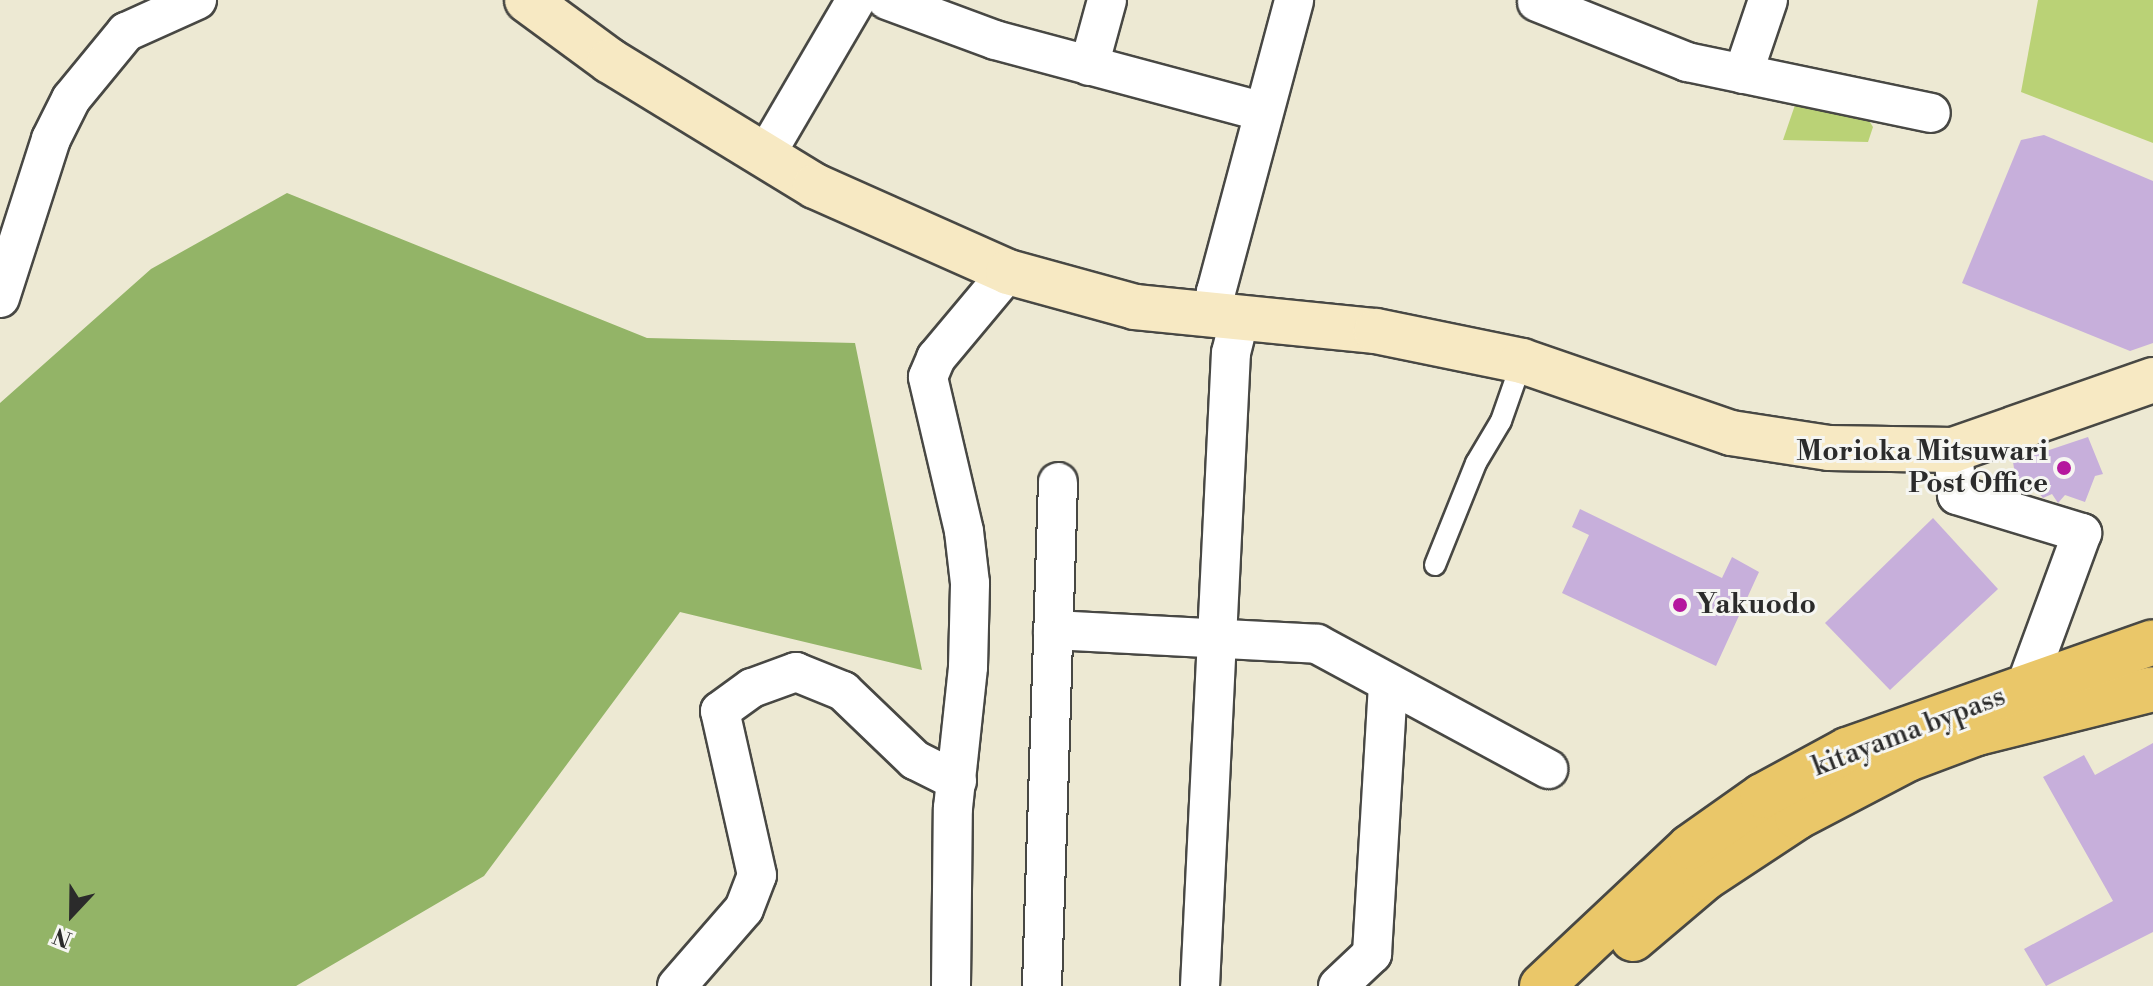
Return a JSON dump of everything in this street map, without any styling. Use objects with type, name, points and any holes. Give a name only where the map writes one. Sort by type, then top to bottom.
[{"type":"highway","name":"kitayama bypass","points":[[1542,986],[1690,847],[1762,796],[1847,750],[2153,642]]},
{"type":"highway","name":"kitayama bypass","points":[[1578,986],[1705,878],[1797,817],[1908,759],[1977,733],[2153,689]]},
{"type":"street","points":[[0,298],[51,139],[71,99],[126,32],[197,0]]},
{"type":"street","points":[[527,0],[610,61],[815,186],[1008,272],[1135,307],[1376,331],[1522,361],[1731,433],[1829,448],[1953,450],[2153,380]]},
{"type":"street","points":[[766,154],[856,0]]},
{"type":"street","points":[[887,0],[995,40],[1264,112]]},
{"type":"street","points":[[1089,66],[1107,0]]},
{"type":"street","points":[[1200,986],[1231,353],[1227,316],[1264,112],[1294,0]]},
{"type":"street","points":[[1743,74],[1768,0]]},
{"type":"street","points":[[1537,2],[1687,62],[1931,113]]},
{"type":"street","points":[[951,986],[957,781],[970,583],[964,531],[928,377],[936,358],[1008,272]]},
{"type":"street","points":[[1953,450],[1957,495],[2082,533],[2025,688]]},
{"type":"street","points":[[1042,986],[1058,482]]},
{"type":"street","points":[[1053,630],[1317,644],[1548,769]]},
{"type":"street","points":[[677,986],[744,909],[757,875],[720,711],[752,688],[796,672],[820,679],[843,691],[915,760],[957,781]]},
{"type":"street","points":[[1338,986],[1372,954],[1388,683]]},
{"type":"lane","points":[[1435,565],[1476,463],[1501,421],[1522,361]]},
{"type":"green space","points":[[2038,0],[2153,0],[2153,143],[2021,92]]},
{"type":"green space","points":[[1795,105],[1868,119],[1873,127],[1868,142],[1783,140]]},
{"type":"green space","points":[[287,193],[647,338],[855,343],[922,670],[680,612],[484,876],[296,986],[0,986],[0,403],[151,269]]},
{"type":"building","points":[[2044,135],[2153,181],[2153,343],[2130,351],[1962,283],[2021,140]]},
{"type":"building","points":[[2088,437],[2103,474],[2095,476],[2085,502],[2065,495],[2058,503],[2052,494],[2043,498],[2037,491],[2017,487],[2013,462]]},
{"type":"building","points":[[1580,509],[1722,578],[1732,557],[1759,572],[1716,666],[1562,593],[1589,535],[1572,527]]},
{"type":"building","points":[[1933,518],[1998,589],[1890,690],[1825,623]]},
{"type":"building","points":[[2153,743],[2153,932],[2046,986],[2024,949],[2113,901],[2043,777],[2084,755],[2095,775]]},
{"type":"place","name":"Morioka Mitsuwari Post Office","points":[[2064,468]]},
{"type":"place","name":"Yakuodo","points":[[1680,605]]}]
